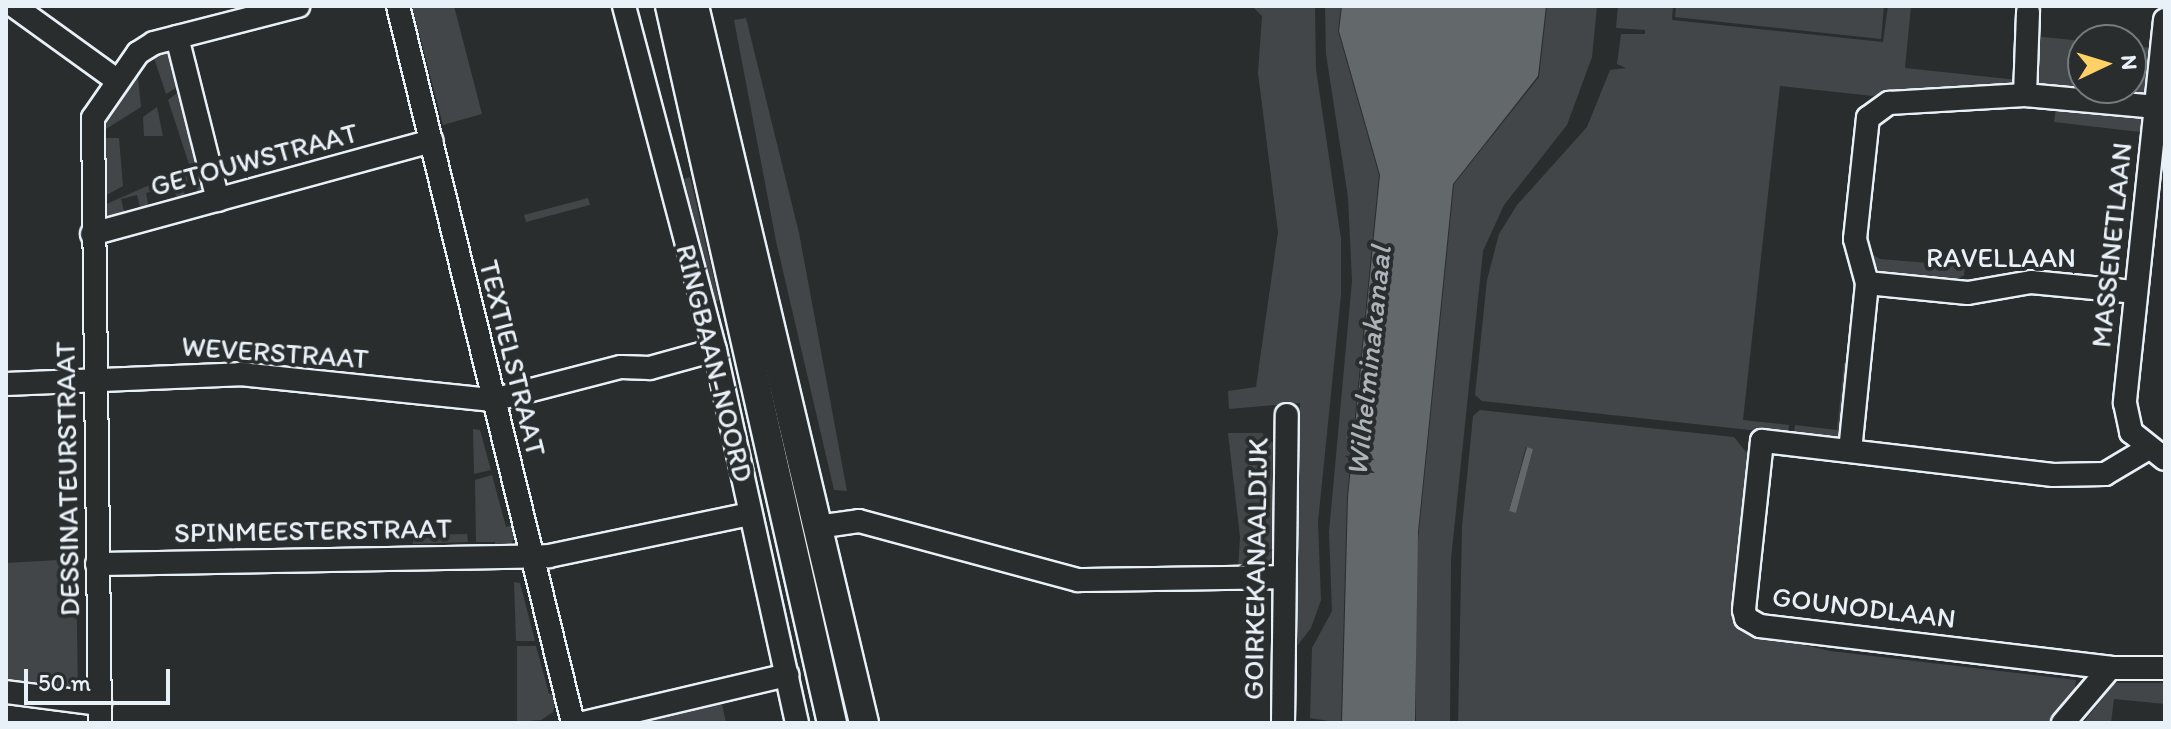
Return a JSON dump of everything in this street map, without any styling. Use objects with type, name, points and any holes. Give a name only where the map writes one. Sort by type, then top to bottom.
[{"type":"main road","name":"RINGBAAN-NOORD","points":[[670,6],[832,723]]},
{"type":"main road","points":[[694,6],[826,525],[864,723]]},
{"type":"street","points":[[14,6],[118,81]]},
{"type":"street","name":"DESSINATEURSTRAAT","points":[[100,714],[90,134],[93,118],[138,53],[177,37],[298,6]]},
{"type":"street","name":"TEXTIELSTRAAT","points":[[398,6],[530,557],[573,723]]},
{"type":"street","name":"RINGBAAN-NOORD","points":[[624,6],[715,350],[797,723]]},
{"type":"street","points":[[2025,95],[2028,12]]},
{"type":"street","name":"MASSENETLAAN","points":[[2156,454],[2131,432],[2125,403],[2134,292],[2165,20]]},
{"type":"street","points":[[177,37],[218,200]]},
{"type":"street","points":[[1850,451],[1867,283],[1855,239],[1868,118],[1889,103],[2025,95],[2156,107]]},
{"type":"street","name":"GETOUWSTRAAT","points":[[92,234],[431,141]]},
{"type":"street","name":"RAVELLAAN","points":[[1867,283],[1968,293],[2031,282],[2134,292]]},
{"type":"street","points":[[493,400],[621,367],[650,368],[715,350]]},
{"type":"street","name":"WEVERSTRAAT","points":[[6,384],[96,376],[240,374],[493,400]]},
{"type":"street","name":"GOIRKEKANAALDIJK","points":[[1283,723],[1287,415]]},
{"type":"street","name":"GOUNODLAAN","points":[[2156,454],[2105,474],[2053,475],[1762,441],[1743,601],[1746,618],[1760,626],[2110,668],[2165,668]]},
{"type":"street","name":"SPINMEESTERSTRAAT","points":[[97,564],[530,557],[620,544],[750,514]]},
{"type":"street","points":[[826,525],[859,521],[1078,580],[1284,577]]},
{"type":"street","points":[[2063,723],[2110,668]]},
{"type":"street","points":[[584,723],[787,675]]},
{"type":"street","points":[[6,692],[100,714]]},
{"type":"shaded area","points":[[412,6],[454,6],[482,114],[443,125]]},
{"type":"shaded area","points":[[1252,6],[1315,6],[1316,69],[1341,239],[1341,295],[1318,522],[1321,600],[1311,628],[1297,646],[1300,403],[1229,409],[1228,391],[1256,387],[1278,232],[1258,73],[1262,16]]},
{"type":"shaded area","points":[[1325,6],[1341,6],[1338,31],[1379,175],[1347,497],[1341,723],[1310,718],[1312,648],[1332,611],[1329,532],[1352,281],[1348,197],[1326,54]]},
{"type":"shaded area","points":[[1547,6],[1597,6],[1592,57],[1567,125],[1504,205],[1483,251],[1451,559],[1450,723],[1416,723],[1416,560],[1454,184],[1539,77]]},
{"type":"shaded area","points":[[1618,6],[1673,6],[1672,20],[1883,42],[1888,6],[1911,6],[1905,68],[2018,80],[2016,85],[1964,97],[1889,90],[1873,96],[1780,86],[1743,420],[1789,425],[1788,434],[1482,401],[1475,395],[1487,280],[1499,234],[1517,205],[1587,127],[1610,70],[1626,68],[1617,64],[1621,34],[1645,34],[1645,30],[1616,28]]},
{"type":"shaded area","points":[[1676,6],[1884,6],[1881,39],[1675,17]]},
{"type":"shaded area","points":[[746,18],[799,233],[847,491],[834,490],[776,241],[734,20]]},
{"type":"shaded area","points":[[2033,36],[2067,39],[2067,93],[2039,90],[2029,81]]},
{"type":"shaded area","points":[[167,46],[176,59],[169,61],[176,88],[166,94],[152,52]]},
{"type":"shaded area","points":[[2147,47],[2154,48],[2147,102]]},
{"type":"shaded area","points":[[137,67],[141,107],[98,134],[98,127]]},
{"type":"shaded area","points":[[177,93],[199,179],[206,177],[207,191],[199,196],[195,181],[182,184],[186,200],[178,202],[173,186],[146,193],[149,209],[141,211],[137,195],[121,199],[125,215],[105,216],[102,206],[190,167],[168,100]]},
{"type":"shaded area","points":[[157,107],[163,136],[144,136],[143,117]]},
{"type":"shaded area","points":[[2056,107],[2142,117],[2140,132],[2054,122]]},
{"type":"shaded area","points":[[98,138],[119,138],[123,186],[101,198]]},
{"type":"shaded area","points":[[690,177],[719,300],[716,302],[684,179]]},
{"type":"shaded area","points":[[588,198],[590,205],[526,222],[524,215]]},
{"type":"shaded area","points":[[1870,253],[1880,259],[1965,266],[1964,275],[1955,281],[1880,273]]},
{"type":"shaded area","points":[[1844,363],[1853,363],[1845,440],[1794,434],[1795,425],[1837,430]]},
{"type":"shaded area","points":[[1480,410],[1734,437],[1750,457],[1743,628],[1747,632],[1830,651],[2076,680],[2073,698],[2059,723],[1458,723],[1462,527],[1473,416]],"holes":[[[1526,447],[1533,449],[1516,513],[1509,511]]]},
{"type":"shaded area","points":[[473,429],[480,430],[491,470],[474,474]]},
{"type":"shaded area","points":[[1228,433],[1262,433],[1273,443],[1272,558],[1264,566],[1238,569],[1240,537]]},
{"type":"shaded area","points":[[492,475],[506,527],[513,525],[516,533],[511,545],[495,550],[495,542],[476,542],[475,480]]},
{"type":"shaded area","points":[[467,534],[468,542],[413,544],[413,535]]},
{"type":"shaded area","points":[[76,559],[78,698],[6,680],[6,563]]},
{"type":"shaded area","points":[[514,582],[520,583],[535,641],[516,641]]},
{"type":"shaded area","points":[[517,646],[536,646],[549,694],[558,693],[553,712],[541,720],[517,722]]},
{"type":"shaded area","points":[[2115,683],[2165,683],[2165,704],[2114,699],[2111,723],[2083,723]]},
{"type":"shaded area","points":[[722,704],[726,723],[650,723],[650,719]]},
{"type":"water","name":"Wilhelminakanaal","points":[[1342,6],[1546,6],[1538,76],[1453,184],[1418,532],[1415,723],[1342,723],[1348,497],[1380,175],[1339,31]]},
{"type":"water","points":[[1527,447],[1533,449],[1516,513],[1509,511]]}]
